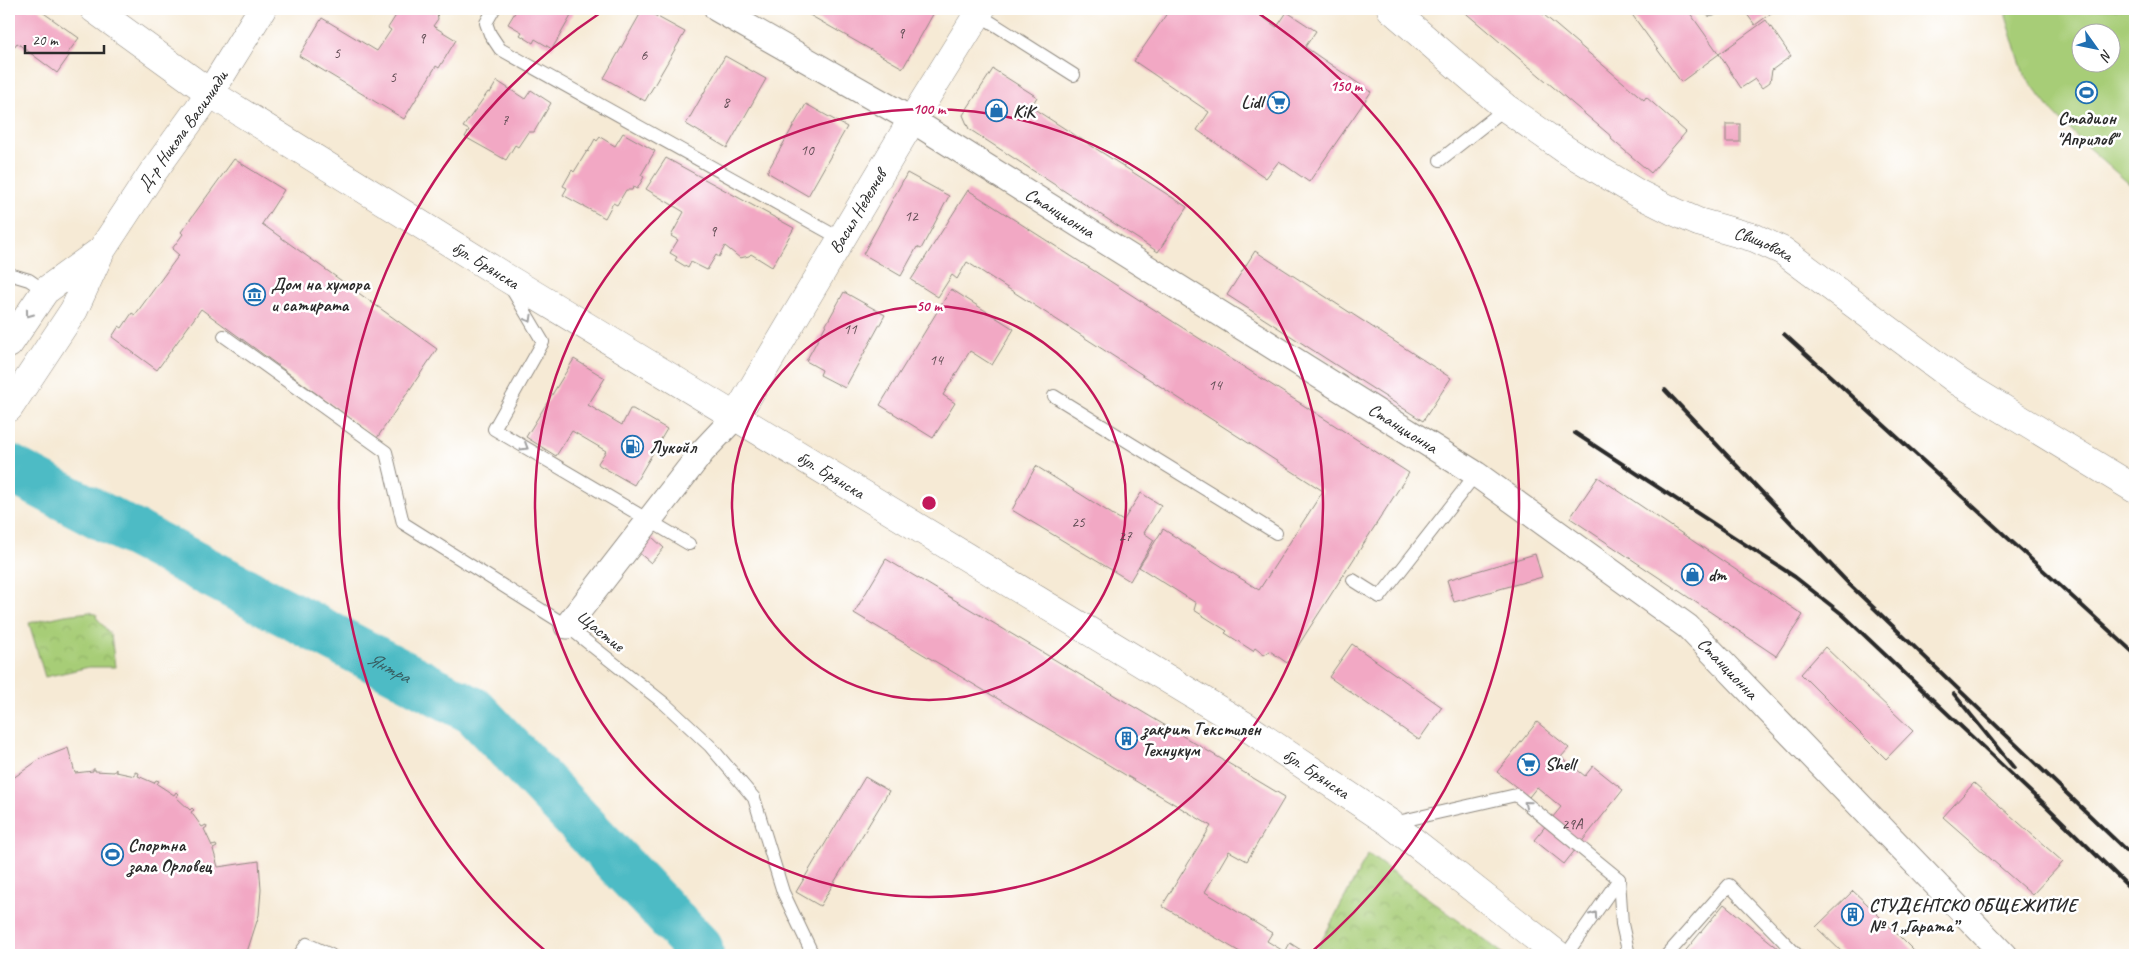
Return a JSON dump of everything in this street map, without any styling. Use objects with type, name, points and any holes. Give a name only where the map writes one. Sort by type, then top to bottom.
[{"type":"street","name":"бул. Брянска","points":[[94,9],[210,93],[505,277],[1247,727],[1390,823],[1558,955]]},
{"type":"street","name":"Д-р Никола Василиади","points":[[9,408],[74,310],[101,251],[153,172],[210,93],[262,9]]},
{"type":"street","name":"Станционна","points":[[717,9],[912,120],[1476,474],[1688,627],[2004,955]]},
{"type":"street","name":"Свищовска","points":[[1391,9],[1506,108],[1566,150],[1655,202],[1698,222],[1755,238],[1783,250],[1959,382],[2135,489]]},
{"type":"street","name":"Васил Неделчев","points":[[736,416],[979,11]]},
{"type":"street","name":"Д-р Никола Василиади","points":[[11,340],[45,291],[101,251]]},
{"type":"street","points":[[45,291],[74,310]]},
{"type":"street","points":[[567,626],[702,452],[736,416]]},
{"type":"lane","points":[[494,9],[486,23],[490,34],[500,49],[841,239]]},
{"type":"lane","points":[[979,11],[1074,75]]},
{"type":"lane","points":[[1440,160],[1506,108]]},
{"type":"lane","points":[[9,274],[29,280],[45,291]]},
{"type":"lane","points":[[505,277],[543,342],[494,429],[689,544]]},
{"type":"lane","name":"Щастие","points":[[224,336],[386,452],[403,523],[567,626],[665,704],[710,746],[754,798],[783,892],[813,955]]},
{"type":"lane","points":[[1054,396],[1276,533]]},
{"type":"lane","points":[[1353,580],[1380,597],[1476,474]]},
{"type":"lane","points":[[1390,823],[1516,795],[1619,879],[1622,924],[1629,955]]},
{"type":"lane","points":[[1566,955],[1619,879]]},
{"type":"lane","points":[[1667,955],[1730,885],[1797,955]]},
{"type":"lane","points":[[299,955],[307,944],[331,955]]},
{"type":"green space","name":"Стадион \"Априлов\"","points":[[2007,9],[2135,9],[2135,189],[2084,144],[2052,111],[2024,75],[2006,16]]},
{"type":"green space","points":[[90,612],[97,615],[96,617],[111,635],[115,667],[89,667],[45,677],[29,623]]},
{"type":"green space","points":[[1368,854],[1505,955],[1314,955]]},
{"type":"building","points":[[9,9],[38,9],[79,38],[67,54],[69,56],[57,73],[17,43],[9,54]]},
{"type":"building","points":[[400,9],[426,9],[424,11],[433,9],[437,12],[438,19],[433,26],[456,40],[439,68],[436,66],[404,119],[299,56],[322,18],[377,51],[391,30],[388,28]]},
{"type":"building","points":[[517,9],[575,9],[552,49],[535,39],[533,43],[520,35],[522,32],[508,24]]},
{"type":"building","points":[[643,9],[685,32],[645,101],[604,78]]},
{"type":"building","points":[[799,9],[878,9],[890,15],[893,9],[936,9],[903,68]]},
{"type":"building","name":"Lidl","points":[[1170,9],[1250,9],[1277,27],[1287,12],[1316,31],[1305,47],[1371,92],[1309,182],[1279,161],[1266,178],[1197,130],[1209,112],[1134,61]]},
{"type":"building","points":[[1461,9],[1537,9],[1644,100],[1646,97],[1686,132],[1651,173],[1611,139],[1612,137]]},
{"type":"building","points":[[1628,9],[1687,9],[1719,54],[1681,82]]},
{"type":"building","points":[[1743,9],[1772,9],[1774,11],[1755,25]]},
{"type":"building","points":[[1766,20],[1791,56],[1772,70],[1770,82],[1762,88],[1755,79],[1741,88],[1719,54]]},
{"type":"building","points":[[725,56],[766,79],[727,148],[686,124]]},
{"type":"building","points":[[993,69],[1037,97],[1031,107],[1187,207],[1158,252],[969,129],[963,115]]},
{"type":"building","points":[[497,81],[525,99],[531,90],[551,103],[534,132],[528,132],[518,147],[515,145],[506,160],[465,137],[469,130],[463,127],[488,92],[490,93]]},
{"type":"building","points":[[806,104],[847,127],[808,196],[767,172]]},
{"type":"building","points":[[1726,124],[1740,124],[1740,142],[1726,142]]},
{"type":"building","points":[[623,133],[655,151],[641,175],[644,177],[637,189],[633,187],[632,190],[626,190],[617,205],[613,203],[605,218],[563,195],[567,188],[563,186],[572,170],[574,172],[595,139],[597,141],[600,137],[615,146]]},
{"type":"building","points":[[666,158],[794,228],[772,267],[751,254],[740,258],[725,246],[719,257],[716,255],[707,270],[691,262],[688,268],[675,260],[677,257],[670,253],[678,240],[671,236],[684,212],[646,189]]},
{"type":"building","name":"Дом на хумора и сатирата","points":[[234,159],[284,190],[262,224],[437,349],[377,438],[201,309],[157,370],[112,337],[119,326],[122,328],[132,313],[135,315],[179,255],[172,249],[183,234],[181,232]]},
{"type":"building","points":[[907,173],[949,196],[921,249],[917,247],[901,276],[863,254]]},
{"type":"building","points":[[968,190],[1409,473],[1287,663],[1270,651],[1264,655],[1255,648],[1253,651],[1225,633],[1227,631],[1194,610],[1196,603],[1139,567],[1163,529],[1259,590],[1323,491],[967,262],[957,279],[952,275],[938,297],[911,280]]},
{"type":"building","points":[[1255,251],[1451,378],[1423,421],[1227,295]]},
{"type":"building","points":[[951,289],[1014,329],[992,365],[970,351],[943,395],[955,403],[933,438],[880,405]]},
{"type":"building","points":[[844,292],[885,315],[845,388],[820,375],[822,370],[806,361]]},
{"type":"building","points":[[574,359],[605,378],[588,405],[622,425],[630,409],[633,409],[667,429],[634,485],[599,465],[598,463],[606,451],[572,431],[556,456],[526,437]]},
{"type":"building","points":[[1036,466],[1123,521],[1141,493],[1161,505],[1144,533],[1154,540],[1130,581],[1012,510]]},
{"type":"building","points":[[1598,477],[1803,615],[1776,656],[1570,518]]},
{"type":"building","points":[[652,537],[664,548],[651,563],[638,552]]},
{"type":"building","points":[[1535,554],[1542,577],[1454,602],[1447,580]]},
{"type":"building","name":"закрит Текстилен Технукум","points":[[886,559],[1285,797],[1247,861],[1229,851],[1205,892],[1272,933],[1267,941],[1285,952],[1290,943],[1304,952],[1302,955],[1245,955],[1162,906],[1211,826],[854,613]]},
{"type":"building","points":[[1352,644],[1442,707],[1419,740],[1329,677]]},
{"type":"building","points":[[1825,647],[1913,731],[1886,759],[1801,674]]},
{"type":"building","name":"Shell","points":[[1537,722],[1569,748],[1561,757],[1585,776],[1593,766],[1623,790],[1564,864],[1534,840],[1561,807],[1537,787],[1529,797],[1497,772]]},
{"type":"building","name":"Спортна зала Орловец","points":[[68,748],[75,773],[93,771],[93,769],[95,771],[114,772],[116,769],[116,772],[135,776],[135,772],[139,773],[138,776],[154,783],[156,780],[159,781],[157,784],[174,795],[176,792],[178,794],[176,797],[190,810],[192,808],[194,810],[191,812],[202,827],[206,825],[207,827],[204,829],[212,846],[216,845],[217,847],[213,849],[218,867],[259,861],[261,890],[259,915],[246,955],[9,955],[9,781],[40,759]]},
{"type":"building","points":[[865,777],[889,791],[820,906],[796,892]]},
{"type":"building","points":[[1974,783],[2063,862],[2032,895],[1943,817]]},
{"type":"building","name":"СТУДЕНТСКО ОБЩЕЖИТИЕ № 1 „Гарата”","points":[[1853,891],[1918,955],[1845,955],[1816,927]]},
{"type":"building","points":[[1724,904],[1779,949],[1773,955],[1682,955]]},
{"type":"waterway","name":"Янтра","points":[[9,468],[474,711],[699,948],[700,955]]},
{"type":"railway","points":[[1784,334],[2135,654]]},
{"type":"railway","points":[[1665,390],[1850,585],[2135,859]]},
{"type":"railway","points":[[1575,433],[1795,577],[1842,614],[2041,802]]},
{"type":"railway","points":[[1954,694],[2014,768]]},
{"type":"railway","points":[[2037,797],[2135,893]]},
{"type":"place","name":"Стадион \"Априлов\"","points":[[2087,93]]},
{"type":"place","name":"Lidl","points":[[1279,102]]},
{"type":"place","name":"KiK","points":[[997,111]]},
{"type":"place","name":"Дом на хумора и сатирата","points":[[255,294]]},
{"type":"place","name":"Лукойл","points":[[633,447]]},
{"type":"place","name":"dm","points":[[1692,575]]},
{"type":"place","name":"закрит Текстилен Технукум","points":[[1126,739]]},
{"type":"place","name":"Shell","points":[[1529,764]]},
{"type":"place","name":"Спортна зала Орловец","points":[[112,855]]},
{"type":"place","name":"СТУДЕНТСКО ОБЩЕЖИТИЕ № 1 „Гарата”","points":[[1853,915]]}]
